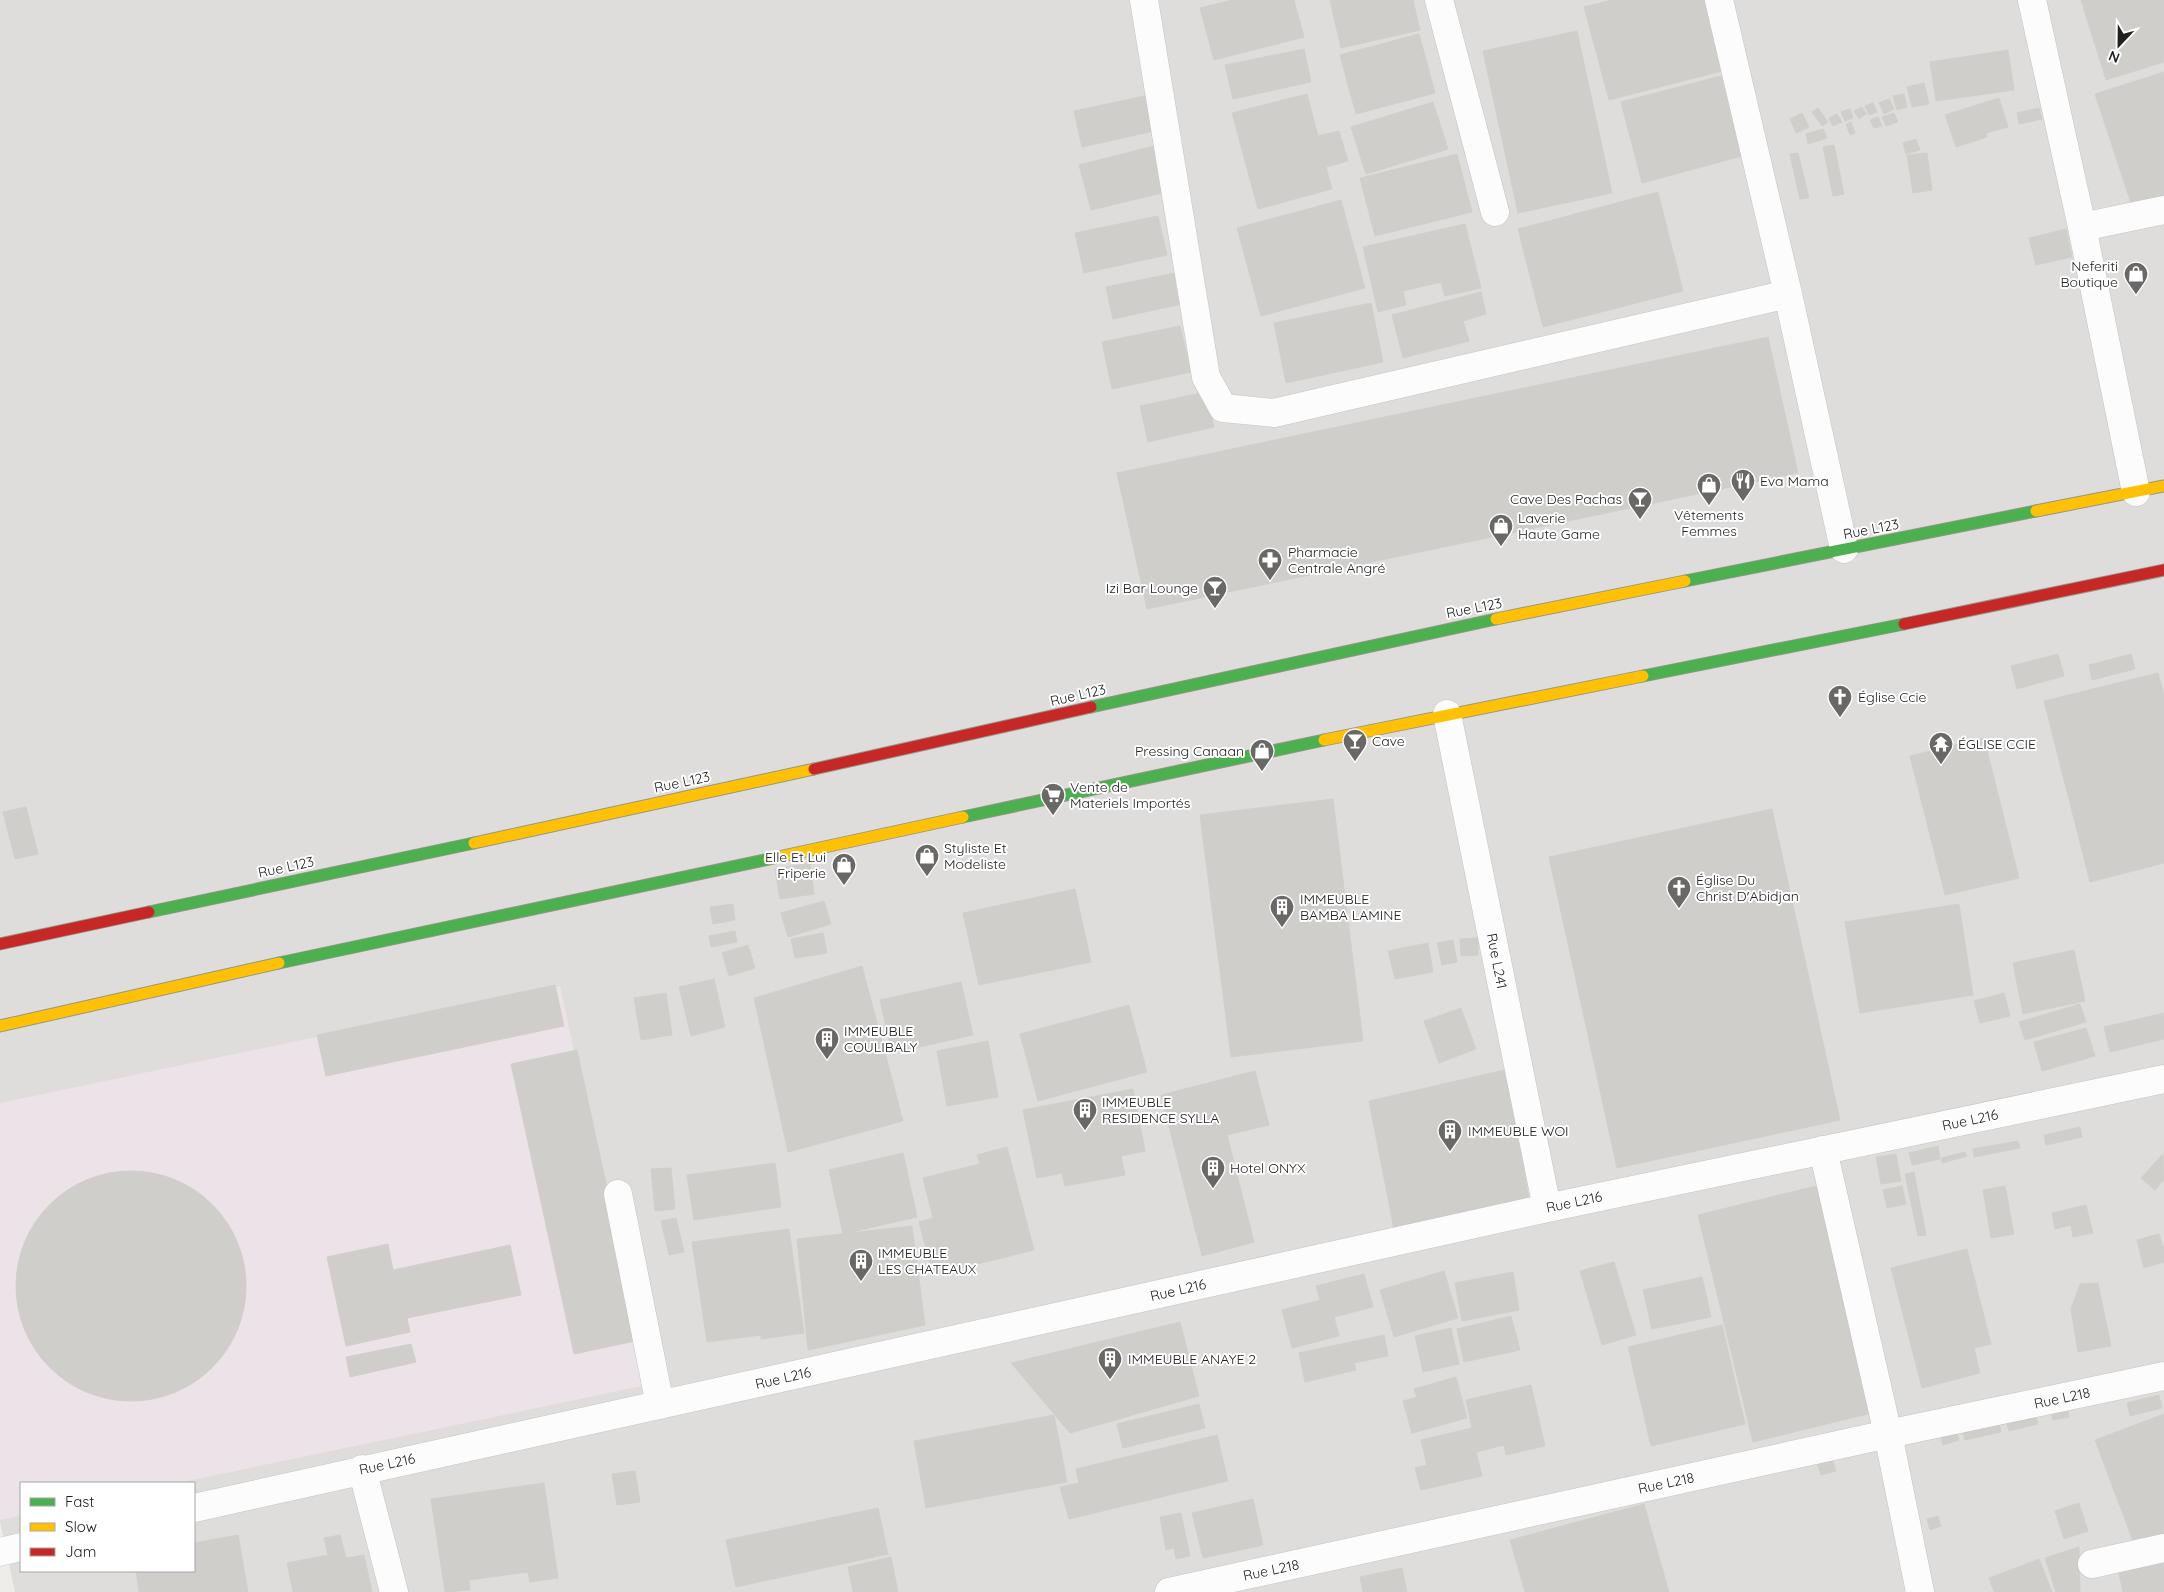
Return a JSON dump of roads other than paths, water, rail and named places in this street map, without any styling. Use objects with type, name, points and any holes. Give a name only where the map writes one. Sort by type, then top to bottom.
[{"type":"main road","name":"Rue L123","points":[[0,944],[770,779],[1428,632],[2164,486]]},
{"type":"main road","points":[[0,1026],[230,974],[1447,714],[1807,644],[2164,570]]},
{"type":"street","points":[[1144,0],[1206,377],[1223,408],[1274,413],[1788,294]]},
{"type":"street","points":[[1439,0],[1494,212]]},
{"type":"street","points":[[1719,0],[1788,294],[1844,549]]},
{"type":"street","points":[[2032,0],[2082,227],[2136,492]]},
{"type":"street","points":[[2082,227],[2164,210]]},
{"type":"street","name":"Rue L241","points":[[1447,714],[1546,1208]]},
{"type":"street","name":"Rue L216","points":[[195,1508],[362,1469],[660,1405],[1546,1208],[2164,1079]]},
{"type":"street","points":[[1823,1150],[1888,1434],[1920,1592]]},
{"type":"street","points":[[618,1194],[660,1405]]},
{"type":"street","name":"Rue L218","points":[[1169,1592],[1888,1434],[2164,1376]]},
{"type":"street","points":[[362,1469],[394,1592]]},
{"type":"street","points":[[0,1552],[20,1547]]},
{"type":"street","points":[[2092,1564],[2164,1548]]},
{"type":"place","name":"Neferiti Boutique","points":[[2136,295]]},
{"type":"place","name":"Eva Mama","points":[[1743,502]]},
{"type":"place","name":"Vêtements Femmes","points":[[1709,506]]},
{"type":"place","name":"Cave Des Pachas","points":[[1640,520]]},
{"type":"place","name":"Laverie Haute Game","points":[[1501,547]]},
{"type":"place","name":"Pharmacie Centrale Angré","points":[[1270,581]]},
{"type":"place","name":"Izi Bar Lounge","points":[[1215,609]]},
{"type":"place","name":"Église Ccie","points":[[1840,718]]},
{"type":"place","name":"Cave","points":[[1355,762]]},
{"type":"place","name":"ÉGLISE CCIE","points":[[1941,765]]},
{"type":"place","name":"Pressing Canaan","points":[[1262,772]]},
{"type":"place","name":"Vente de Materiels Importés","points":[[1053,816]]},
{"type":"place","name":"Styliste Et Modeliste","points":[[927,877]]},
{"type":"place","name":"Elle Et Lui Friperie","points":[[844,886]]},
{"type":"place","name":"Église Du Christ D'Abidjan","points":[[1679,909]]},
{"type":"place","name":"IMMEUBLE BAMBA LAMINE","points":[[1282,928]]},
{"type":"place","name":"IMMEUBLE COULIBALY","points":[[827,1060]]},
{"type":"place","name":"IMMEUBLE RESIDENCE SYLLA","points":[[1085,1131]]},
{"type":"place","name":"IMMEUBLE WOI","points":[[1450,1152]]},
{"type":"place","name":"Hotel ONYX","points":[[1213,1189]]},
{"type":"place","name":"IMMEUBLE LES CHATEAUX","points":[[861,1282]]},
{"type":"place","name":"IMMEUBLE ANAYE 2","points":[[1110,1380]]}]
